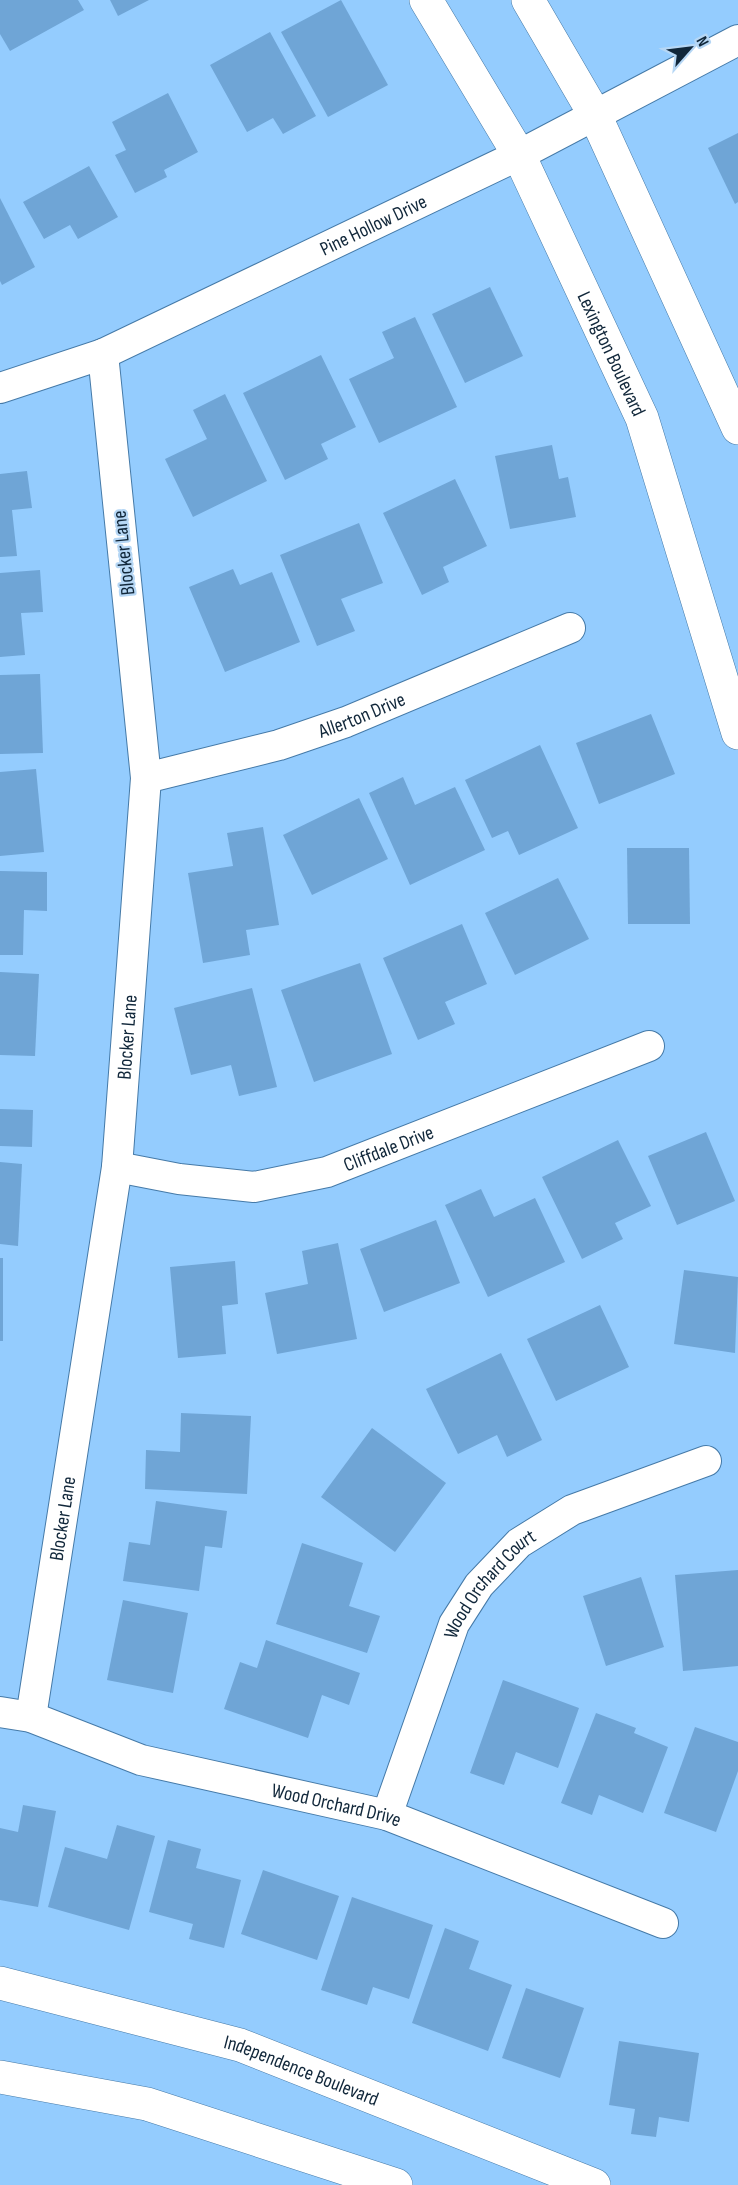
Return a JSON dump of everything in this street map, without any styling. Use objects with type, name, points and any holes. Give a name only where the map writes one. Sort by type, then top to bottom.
[{"type":"street","name":"Lexington Boulevard","points":[[426,0],[519,155],[642,418],[729,675],[738,733]]},
{"type":"street","points":[[528,0],[595,115],[738,428]]},
{"type":"street","name":"Pine Hollow Drive","points":[[0,387],[103,354],[519,155],[738,40]]},
{"type":"street","name":"Blocker Lane","points":[[31,1717],[117,1167],[146,778],[103,354]]},
{"type":"street","name":"Allerton Drive","points":[[146,778],[279,745],[346,722],[570,628]]},
{"type":"street","name":"Cliffdale Drive","points":[[117,1167],[179,1179],[255,1186],[327,1172],[649,1046]]},
{"type":"street","name":"Wood Orchard Court","points":[[387,1815],[454,1624],[479,1585],[519,1543],[572,1510],[706,1461]]},
{"type":"street","name":"Wood Orchard Drive","points":[[0,1712],[31,1717],[141,1760],[387,1815],[663,1923]]},
{"type":"street","name":"Independence Boulevard","points":[[0,1983],[240,2045],[594,2185]]},
{"type":"street","points":[[0,2077],[147,2104],[396,2185]]},
{"type":"building","points":[[0,0],[78,0],[84,10],[10,51],[0,34]]},
{"type":"building","points":[[110,0],[149,0],[118,16]]},
{"type":"building","points":[[341,0],[388,85],[328,117],[281,32]]},
{"type":"building","points":[[270,32],[316,116],[283,134],[273,118],[247,132],[210,65]]},
{"type":"building","points":[[168,93],[198,152],[164,170],[167,177],[135,193],[115,155],[126,150],[112,122]]},
{"type":"building","points":[[738,133],[738,202],[735,204],[708,148]]},
{"type":"building","points":[[89,166],[118,217],[78,239],[70,225],[44,239],[23,202]]},
{"type":"building","points":[[0,198],[35,267],[2,285],[0,281]]},
{"type":"building","points":[[490,287],[523,356],[465,383],[432,314]]},
{"type":"building","points":[[415,317],[457,407],[379,443],[349,379],[394,358],[382,332]]},
{"type":"building","points":[[321,355],[356,427],[321,444],[328,459],[285,480],[243,393]]},
{"type":"building","points":[[225,394],[267,481],[193,517],[165,459],[207,439],[193,410]]},
{"type":"building","points":[[552,445],[559,479],[568,477],[576,517],[510,529],[495,456]]},
{"type":"building","points":[[27,471],[32,508],[12,510],[17,556],[0,557],[0,474]]},
{"type":"building","points":[[455,479],[487,546],[443,567],[449,582],[422,595],[383,513]]},
{"type":"building","points":[[359,523],[383,583],[341,599],[355,631],[317,646],[280,555]]},
{"type":"building","points":[[233,569],[240,585],[272,572],[300,642],[225,672],[189,587]]},
{"type":"building","points":[[40,570],[43,612],[21,613],[25,655],[0,657],[0,573]]},
{"type":"building","points":[[40,674],[43,753],[0,754],[0,675]]},
{"type":"building","points":[[651,714],[675,774],[599,804],[576,743]]},
{"type":"building","points":[[540,745],[578,828],[519,855],[508,831],[492,838],[465,780]]},
{"type":"building","points":[[36,769],[44,852],[0,856],[0,772]]},
{"type":"building","points":[[403,777],[415,805],[455,787],[485,850],[410,885],[369,793]]},
{"type":"building","points":[[359,798],[388,859],[312,895],[283,835]]},
{"type":"building","points":[[263,827],[279,925],[246,930],[250,955],[203,963],[188,873],[233,866],[227,833]]},
{"type":"building","points":[[627,848],[689,848],[690,924],[628,924]]},
{"type":"building","points":[[0,871],[47,872],[47,911],[24,910],[23,955],[0,955]]},
{"type":"building","points":[[558,878],[589,939],[515,975],[485,913]]},
{"type":"building","points":[[462,924],[487,984],[445,1002],[455,1024],[418,1040],[383,958]]},
{"type":"building","points":[[360,963],[392,1054],[314,1082],[281,990]]},
{"type":"building","points":[[0,972],[39,974],[35,1056],[0,1055]]},
{"type":"building","points":[[252,988],[277,1087],[239,1096],[231,1065],[191,1075],[174,1008]]},
{"type":"building","points":[[0,1109],[33,1110],[32,1147],[0,1146]]},
{"type":"building","points":[[706,1132],[735,1201],[677,1225],[648,1156]]},
{"type":"building","points":[[618,1140],[651,1206],[615,1223],[623,1239],[582,1259],[542,1177]]},
{"type":"building","points":[[0,1162],[22,1164],[18,1246],[0,1244]]},
{"type":"building","points":[[481,1189],[494,1217],[535,1198],[565,1262],[488,1297],[445,1205]]},
{"type":"building","points":[[436,1220],[460,1283],[384,1312],[360,1249]]},
{"type":"building","points":[[338,1243],[357,1339],[277,1354],[265,1293],[308,1284],[302,1251]]},
{"type":"building","points":[[0,1258],[3,1258],[3,1341],[0,1341]]},
{"type":"building","points":[[235,1261],[238,1304],[222,1306],[226,1354],[178,1358],[170,1267]]},
{"type":"building","points":[[684,1270],[738,1277],[735,1353],[674,1344]]},
{"type":"building","points":[[600,1305],[629,1367],[556,1401],[527,1339]]},
{"type":"building","points":[[501,1353],[542,1440],[507,1457],[497,1435],[458,1454],[426,1389]]},
{"type":"building","points":[[181,1413],[251,1416],[247,1494],[145,1489],[146,1450],[180,1452]]},
{"type":"building","points":[[372,1428],[446,1483],[395,1552],[321,1497]]},
{"type":"building","points":[[156,1501],[227,1511],[222,1548],[205,1546],[199,1591],[123,1581],[129,1542],[150,1545]]},
{"type":"building","points":[[302,1543],[363,1563],[349,1606],[380,1616],[367,1653],[276,1624]]},
{"type":"building","points":[[738,1570],[738,1666],[683,1671],[675,1575]]},
{"type":"building","points":[[641,1577],[664,1647],[606,1666],[583,1596]]},
{"type":"building","points":[[123,1600],[188,1613],[173,1693],[107,1680]]},
{"type":"building","points":[[266,1640],[360,1673],[349,1705],[322,1695],[308,1738],[224,1709],[240,1662],[257,1668]]},
{"type":"building","points":[[503,1680],[579,1708],[558,1768],[516,1752],[504,1785],[470,1773]]},
{"type":"building","points":[[596,1713],[636,1728],[634,1733],[668,1747],[643,1813],[599,1795],[592,1815],[561,1803]]},
{"type":"building","points":[[695,1727],[738,1742],[738,1771],[716,1832],[664,1813]]},
{"type":"building","points":[[23,1805],[56,1811],[38,1907],[0,1900],[0,1828],[18,1832]]},
{"type":"building","points":[[117,1825],[155,1836],[129,1930],[48,1907],[65,1847],[107,1859]]},
{"type":"building","points":[[168,1840],[201,1849],[196,1868],[241,1880],[224,1948],[189,1939],[193,1924],[149,1912]]},
{"type":"building","points":[[263,1870],[339,1896],[317,1960],[241,1934]]},
{"type":"building","points":[[352,1897],[433,1925],[409,1999],[373,1987],[367,2005],[321,1990]]},
{"type":"building","points":[[445,1928],[479,1941],[469,1969],[512,1985],[488,2051],[412,2023]]},
{"type":"building","points":[[526,1988],[584,2008],[560,2078],[502,2058]]},
{"type":"building","points":[[619,2041],[699,2053],[689,2122],[659,2117],[656,2137],[631,2134],[635,2109],[609,2105]]}]
